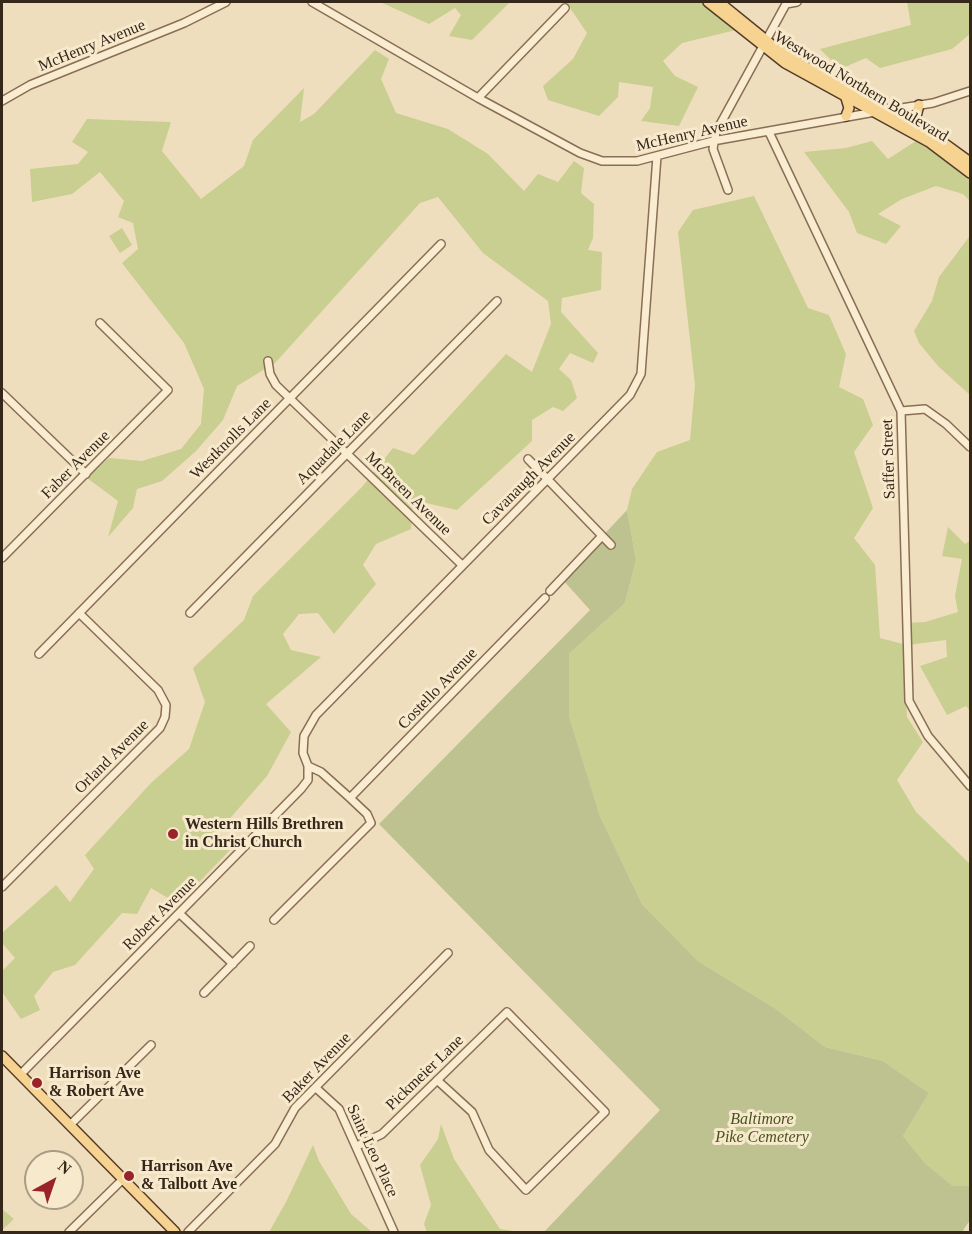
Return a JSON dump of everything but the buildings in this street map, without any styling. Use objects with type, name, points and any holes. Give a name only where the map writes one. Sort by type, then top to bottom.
[{"type":"main road","name":"Westwood Northern Boulevard","points":[[708,2],[765,45],[846,98],[929,142],[970,174]]},
{"type":"main road","name":"Westwood Northern Boulevard","points":[[720,2],[765,45],[914,124],[970,162]]},
{"type":"main road","points":[[846,98],[849,108],[846,116]]},
{"type":"main road","points":[[914,124],[919,105]]},
{"type":"main road","points":[[2,1057],[176,1233]]},
{"type":"street","name":"McHenry Avenue","points":[[2,101],[21,89],[184,23],[226,2]]},
{"type":"street","name":"McHenry Avenue","points":[[312,2],[478,98],[591,158],[626,162],[713,141],[919,105],[970,91]]},
{"type":"street","points":[[728,190],[714,152],[713,141],[719,123],[765,45],[786,3],[797,2]]},
{"type":"street","points":[[478,98],[565,8]]},
{"type":"street","name":"Saffer Street","points":[[769,132],[901,411],[909,701],[928,736],[970,786]]},
{"type":"street","name":"Cavanaugh Avenue","points":[[308,766],[303,744],[310,722],[630,395],[641,374],[657,156]]},
{"type":"street","name":"Westknolls Lane","points":[[39,654],[441,244]]},
{"type":"street","name":"Aquadale Lane","points":[[190,613],[497,301]]},
{"type":"street","name":"Faber Avenue","points":[[2,558],[168,390],[100,323]]},
{"type":"street","name":"McBreen Avenue","points":[[268,361],[272,380],[290,399],[462,565]]},
{"type":"street","points":[[2,393],[86,474]]},
{"type":"street","points":[[901,411],[924,409],[946,424],[970,447]]},
{"type":"street","points":[[528,459],[611,545]]},
{"type":"street","points":[[550,591],[602,536]]},
{"type":"street","name":"Costello Avenue","points":[[350,798],[545,598]]},
{"type":"street","name":"Orland Avenue","points":[[2,887],[160,728],[165,717],[166,705],[158,690],[79,613]]},
{"type":"street","points":[[274,920],[371,823],[367,814],[350,798],[321,772],[308,766]]},
{"type":"street","name":"Robert Avenue","points":[[20,1075],[301,789],[308,780],[308,766]]},
{"type":"street","points":[[180,914],[233,964]]},
{"type":"street","points":[[204,993],[250,946]]},
{"type":"street","name":"Baker Avenue","points":[[188,1233],[275,1144],[295,1108],[448,953]]},
{"type":"street","name":"Pickmeier Lane","points":[[357,1146],[382,1134],[437,1080],[507,1012],[605,1112],[526,1190],[489,1150],[472,1112],[437,1080]]},
{"type":"street","points":[[70,1125],[151,1045]]},
{"type":"street","name":"Saint Leo Place","points":[[316,1088],[339,1109],[394,1233]]},
{"type":"street","points":[[69,1233],[123,1179]]},
{"type":"green space","points":[[380,2],[510,2],[472,40],[449,36],[461,15],[455,8],[429,24]]},
{"type":"green space","points":[[566,2],[702,2],[736,30],[682,43],[663,61],[675,76],[698,87],[679,126],[641,121],[650,108],[653,87],[619,82],[618,97],[599,116],[548,100],[543,86],[573,59],[587,33]]},
{"type":"green space","points":[[907,2],[970,2],[970,34],[952,49],[880,68],[866,58],[840,69],[820,49],[911,25]]},
{"type":"green space","points":[[375,50],[389,59],[381,79],[396,113],[448,129],[488,154],[524,191],[538,174],[558,182],[574,161],[584,168],[581,193],[594,204],[593,238],[588,250],[602,252],[601,290],[562,298],[561,312],[598,353],[593,363],[570,353],[559,369],[571,380],[577,398],[563,411],[553,407],[532,420],[532,441],[457,510],[413,500],[411,529],[376,544],[363,565],[376,584],[334,634],[318,613],[299,614],[283,634],[291,650],[321,657],[266,704],[291,732],[267,776],[218,832],[232,848],[178,904],[151,888],[137,914],[122,913],[75,965],[53,972],[34,996],[40,1010],[21,1019],[2,992],[2,971],[15,958],[2,943],[2,933],[56,885],[70,902],[94,869],[85,855],[151,783],[189,749],[205,702],[193,668],[244,620],[253,596],[362,487],[393,448],[414,455],[506,354],[532,372],[551,324],[548,301],[483,253],[438,197],[420,203],[275,363],[237,386],[223,420],[196,451],[162,481],[137,489],[133,508],[108,537],[118,501],[87,478],[109,458],[142,461],[181,449],[201,424],[204,389],[184,343],[122,263],[138,249],[133,223],[118,217],[124,201],[100,172],[72,194],[32,202],[30,169],[78,164],[88,152],[72,142],[87,119],[171,122],[162,151],[201,199],[244,166],[253,140],[304,88],[300,122],[314,114]]},
{"type":"green space","points":[[872,141],[888,159],[916,141],[959,168],[970,179],[970,201],[963,194],[936,186],[902,199],[878,214],[901,226],[886,244],[857,233],[849,212],[804,152],[846,148]]},
{"type":"green space","points":[[754,196],[808,308],[829,315],[846,354],[839,387],[863,399],[873,425],[854,452],[873,508],[854,538],[875,565],[880,638],[903,644],[907,717],[923,742],[897,780],[916,812],[970,864],[970,1186],[953,1186],[925,1163],[903,1136],[929,1093],[883,1061],[825,1047],[776,1009],[698,961],[642,904],[600,816],[569,716],[569,654],[625,603],[636,560],[627,510],[632,489],[657,452],[690,440],[695,385],[678,232],[693,210]]},
{"type":"green space","points":[[122,228],[132,245],[120,253],[109,236]]},
{"type":"green space","points":[[969,237],[970,395],[938,366],[919,343],[914,331],[932,301],[939,277]]},
{"type":"green space","name":"Baltimore Pike Cemetery","points":[[627,510],[636,560],[625,603],[569,654],[569,716],[600,816],[642,904],[698,961],[776,1009],[825,1047],[883,1061],[929,1093],[903,1136],[925,1163],[953,1186],[970,1186],[970,1220],[962,1232],[544,1232],[660,1110],[379,824],[590,610],[562,579]]},
{"type":"green space","points":[[948,527],[965,544],[970,541],[970,711],[966,706],[947,715],[920,666],[947,657],[946,640],[908,645],[907,623],[925,622],[958,612],[955,596],[962,559],[942,556]]},
{"type":"green space","points":[[441,1124],[454,1159],[500,1229],[519,1232],[427,1232],[424,1224],[431,1205],[420,1165],[438,1139]]},
{"type":"green space","points":[[313,1145],[319,1161],[351,1214],[372,1232],[269,1232]]},
{"type":"green space","points":[[2,1209],[14,1219],[2,1230]]},
{"type":"place","name":"Western Hills Brethren in Christ Church","points":[[173,834]]},
{"type":"place","name":"Harrison Ave & Robert Ave","points":[[37,1083]]},
{"type":"place","name":"Harrison Ave & Talbott Ave","points":[[129,1176]]}]
